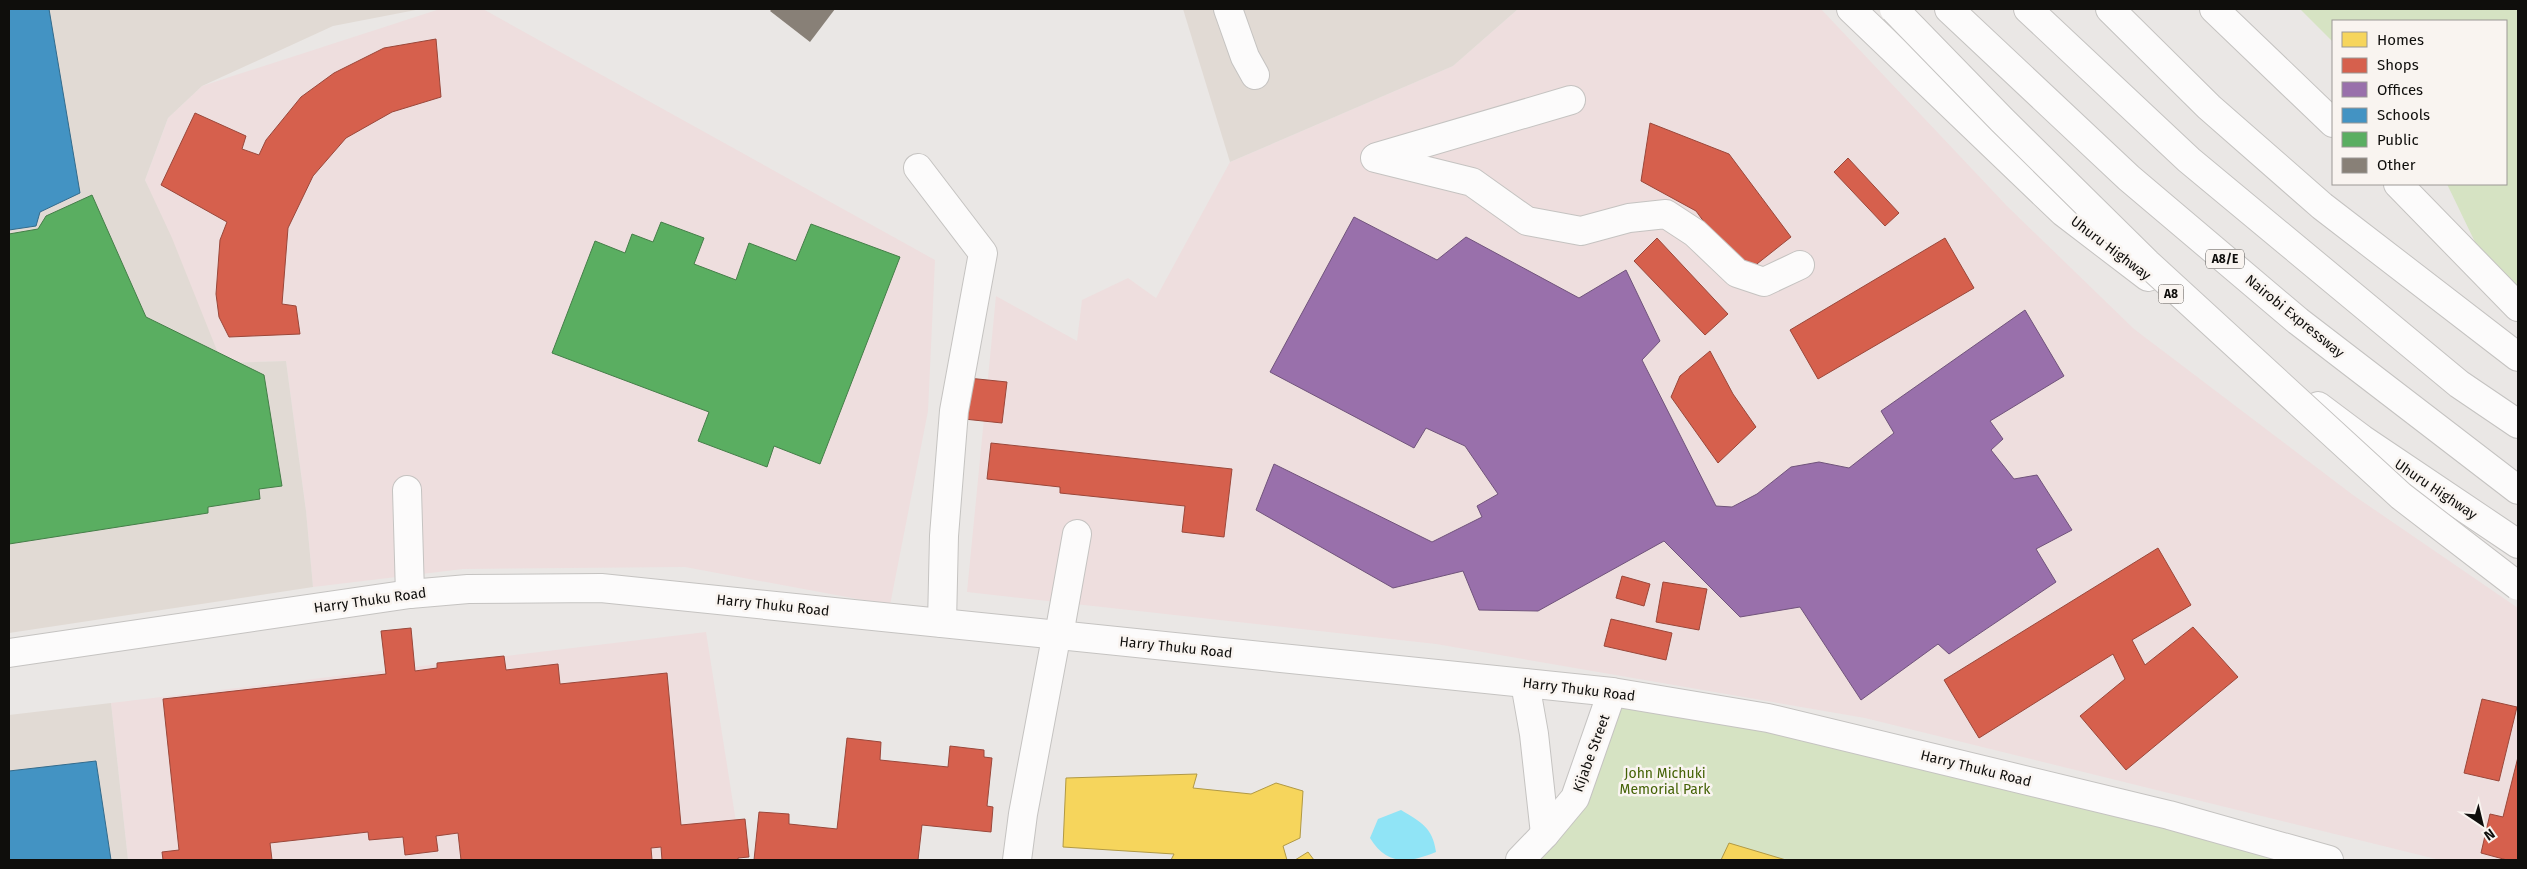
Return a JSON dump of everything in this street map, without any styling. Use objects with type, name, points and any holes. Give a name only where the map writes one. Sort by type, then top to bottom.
[{"type":"main road","points":[[1228,9],[1245,57],[1255,75]]},
{"type":"main road","name":"Uhuru Highway","points":[[1852,9],[2063,212],[2362,439],[2518,544]]},
{"type":"main road","points":[[1894,9],[2002,120],[2146,263],[2401,496],[2518,586]]},
{"type":"main road","name":"Nairobi Expressway","points":[[1949,9],[2129,178],[2298,321],[2518,490]]},
{"type":"main road","points":[[2028,9],[2189,160],[2459,384],[2518,424]]},
{"type":"main road","points":[[2110,9],[2209,107],[2322,206],[2518,357]]},
{"type":"main road","points":[[2214,9],[2332,122]]},
{"type":"main road","points":[[1571,100],[1375,158],[1472,182],[1527,221],[1581,231],[1628,218],[1666,214],[1696,233],[1736,273],[1764,282],[1800,265]]},
{"type":"main road","points":[[918,168],[983,253],[954,411],[944,536],[942,623]]},
{"type":"main road","points":[[2399,185],[2518,307]]},
{"type":"main road","points":[[406,490],[410,594]]},
{"type":"main road","points":[[1017,860],[1023,814],[1077,534]]},
{"type":"main road","name":"Harry Thuku Road","points":[[9,653],[410,594],[468,589],[601,588],[1612,692],[1768,718],[2169,815],[2298,856],[2329,860]]},
{"type":"main road","points":[[1525,683],[1534,734],[1545,834]]},
{"type":"main road","name":"Kijabe Street","points":[[1520,860],[1575,798],[1612,692]]},
{"type":"shaded area","points":[[9,9],[421,9],[333,26],[202,86],[168,118],[145,180],[172,238],[222,363],[286,361],[306,511],[313,587],[9,633]]},
{"type":"shaded area","points":[[440,9],[483,9],[935,260],[928,411],[890,605],[685,567],[463,569],[313,587],[306,511],[286,361],[222,363],[145,180],[168,118],[202,86]]},
{"type":"shaded area","points":[[1183,9],[1518,9],[1453,66],[1230,162]]},
{"type":"shaded area","points":[[1518,9],[1821,9],[2007,206],[2134,329],[2353,495],[2518,608],[2518,860],[2440,860],[1865,718],[1436,644],[967,592],[996,296],[1077,341],[1082,300],[1128,278],[1156,298],[1230,162],[1453,66]]},
{"type":"shaded area","points":[[706,632],[742,860],[128,860],[111,703]]},
{"type":"shaded area","points":[[111,703],[128,860],[9,860],[9,715]]},
{"type":"green space","points":[[2300,9],[2518,9],[2518,290],[2489,265],[2474,240],[2447,185],[2507,185],[2507,20],[2332,20],[2332,41]]},
{"type":"green space","name":"John Michuki Memorial Park","points":[[1612,692],[2329,860],[1518,860],[1545,834]]},
{"type":"water","points":[[1401,810],[1425,826],[1432,837],[1436,852],[1408,860],[1399,860],[1384,854],[1377,847],[1370,838],[1378,819]]},
{"type":"building: Homes","points":[[1197,774],[1193,788],[1251,794],[1276,783],[1303,791],[1300,838],[1283,846],[1287,860],[1171,860],[1174,854],[1063,847],[1066,778]]},
{"type":"building: Homes","points":[[1729,843],[1786,860],[1721,860]]},
{"type":"building: Homes","points":[[1308,852],[1314,860],[1295,860]]},
{"type":"building: Shops","points":[[436,39],[441,97],[392,112],[346,138],[313,176],[288,228],[282,304],[296,306],[300,334],[229,337],[219,317],[216,294],[220,240],[227,222],[161,185],[195,113],[246,136],[242,149],[259,155],[266,140],[301,97],[334,73],[384,48]]},
{"type":"building: Shops","points":[[1650,123],[1729,154],[1791,237],[1743,275],[1696,211],[1641,181]]},
{"type":"building: Shops","points":[[1848,158],[1899,213],[1885,226],[1834,172]]},
{"type":"building: Shops","points":[[1657,238],[1728,314],[1705,335],[1634,261]]},
{"type":"building: Shops","points":[[1945,238],[1974,288],[1818,379],[1790,330]]},
{"type":"building: Shops","points":[[1710,351],[1733,394],[1756,427],[1718,463],[1671,397],[1680,376]]},
{"type":"building: Shops","points":[[968,378],[1007,382],[1002,423],[964,419]]},
{"type":"building: Shops","points":[[991,443],[1232,469],[1224,537],[1182,532],[1185,506],[1060,493],[1060,487],[987,479]]},
{"type":"building: Shops","points":[[2158,548],[2191,605],[2132,640],[2145,665],[2193,627],[2238,677],[2126,770],[2080,716],[2125,679],[2113,654],[1979,738],[1944,680]]},
{"type":"building: Shops","points":[[1622,576],[1650,584],[1644,606],[1616,598]]},
{"type":"building: Shops","points":[[1663,582],[1707,589],[1699,630],[1656,622]]},
{"type":"building: Shops","points":[[1611,619],[1672,633],[1666,660],[1604,646]]},
{"type":"building: Shops","points":[[411,628],[415,671],[437,668],[437,663],[504,656],[506,670],[558,664],[560,684],[667,673],[681,825],[745,819],[749,857],[738,858],[738,860],[662,860],[661,847],[651,848],[652,860],[461,860],[458,833],[436,836],[438,851],[405,855],[403,837],[369,840],[368,832],[270,843],[272,860],[163,860],[162,852],[179,850],[163,699],[386,674],[381,631]]},
{"type":"building: Shops","points":[[2482,699],[2517,707],[2499,781],[2464,773]]},
{"type":"building: Shops","points":[[847,738],[881,742],[880,760],[948,767],[950,746],[984,750],[984,757],[992,758],[987,806],[993,807],[991,832],[922,825],[918,860],[754,860],[759,812],[789,814],[789,824],[837,829]]},
{"type":"building: Shops","points":[[2518,757],[2518,860],[2507,860],[2481,853],[2490,814],[2503,817]]},
{"type":"building: Offices","points":[[1354,217],[1437,260],[1466,237],[1579,298],[1626,270],[1660,341],[1642,360],[1716,506],[1732,507],[1757,494],[1791,467],[1819,462],[1849,468],[1894,433],[1881,411],[2025,310],[2064,376],[1990,421],[2003,439],[1991,450],[2014,479],[2037,475],[2072,530],[2036,549],[2056,582],[1949,654],[1938,644],[1861,700],[1800,607],[1740,617],[1664,541],[1538,611],[1479,610],[1463,571],[1393,588],[1256,510],[1274,464],[1432,542],[1482,517],[1477,506],[1498,494],[1465,446],[1426,428],[1414,448],[1270,372]]},
{"type":"building: Schools","points":[[9,9],[49,9],[80,193],[40,212],[36,226],[9,230]]},
{"type":"building: Schools","points":[[96,761],[111,860],[9,860],[9,771]]},
{"type":"building: Public","points":[[92,195],[146,317],[264,375],[282,486],[259,489],[260,499],[208,507],[208,513],[9,544],[9,234],[38,229],[46,216]]},
{"type":"building: Public","points":[[661,222],[704,238],[694,264],[736,280],[749,243],[796,261],[811,224],[900,257],[820,464],[774,446],[767,467],[698,441],[709,412],[552,353],[595,241],[625,253],[632,234],[653,242]]},
{"type":"building: Other","points":[[772,9],[835,9],[810,42],[770,11]]}]
